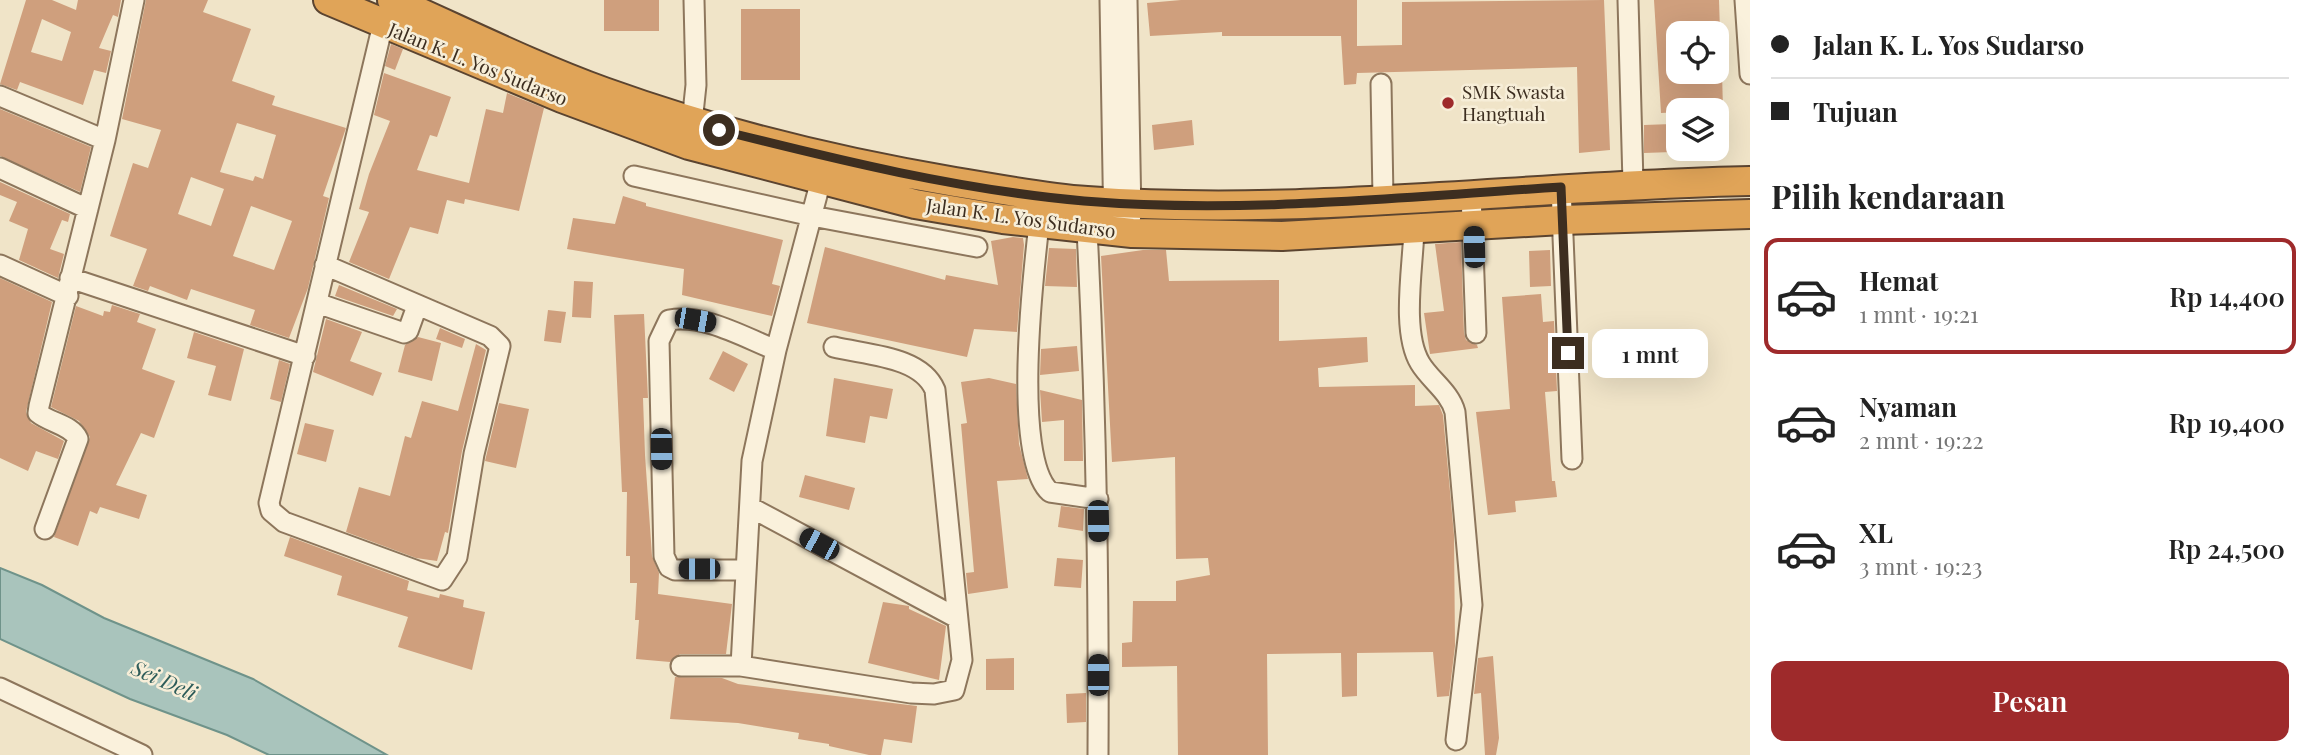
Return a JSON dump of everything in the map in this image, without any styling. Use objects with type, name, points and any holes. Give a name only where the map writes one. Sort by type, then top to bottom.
[{"type":"highway","name":"Jalan K. L. Yos Sudarso","points":[[328,0],[387,12],[620,121],[1014,192],[1122,203],[1254,206],[1633,183],[1750,181]]},
{"type":"highway","name":"Jalan K. L. Yos Sudarso","points":[[387,12],[428,7],[580,83],[691,134],[821,180],[1038,233],[1087,230],[1282,236],[1562,220],[1750,214]]},
{"type":"street","points":[[45,529],[78,439],[74,432],[38,413],[105,140],[134,0]]},
{"type":"street","points":[[691,134],[696,85],[694,0]]},
{"type":"street","points":[[1110,0],[1123,232]]},
{"type":"street","points":[[1122,203],[1127,0]]},
{"type":"street","points":[[1628,0],[1633,183]]},
{"type":"street","points":[[1745,0],[1750,74]]},
{"type":"street","points":[[325,265],[490,337],[500,346],[474,454],[457,557],[442,580],[284,522],[271,511],[270,495],[305,356],[325,265],[387,12]]},
{"type":"street","points":[[1381,84],[1383,198]]},
{"type":"street","points":[[0,96],[105,140]]},
{"type":"street","points":[[0,168],[88,209]]},
{"type":"street","points":[[634,176],[812,216],[977,247]]},
{"type":"street","points":[[741,666],[754,450],[776,350],[821,180]]},
{"type":"street","points":[[1561,187],[1572,459]]},
{"type":"street","points":[[1471,193],[1476,333]]},
{"type":"street","points":[[1414,229],[1411,341],[1420,363],[1452,403],[1455,412],[1472,605],[1456,740]]},
{"type":"street","points":[[1087,230],[1098,499],[1098,755]]},
{"type":"street","points":[[1038,233],[1028,371],[1037,475],[1050,492],[1098,499]]},
{"type":"street","points":[[0,265],[305,356]]},
{"type":"street","points":[[317,303],[404,333],[408,331],[417,306]]},
{"type":"street","points":[[746,569],[675,569],[669,567],[664,556],[659,341],[669,320],[680,318],[709,323],[776,350]]},
{"type":"street","points":[[681,666],[741,666],[911,693],[947,693],[956,686],[962,660],[938,406],[930,379],[916,368],[834,347]]},
{"type":"street","points":[[750,507],[957,618]]},
{"type":"street","points":[[0,688],[142,755]]},
{"type":"water","name":"Sei Deli","points":[[0,568],[42,585],[104,618],[253,679],[387,755],[269,755],[227,735],[130,699],[0,639]]},
{"type":"building","points":[[26,0],[52,0],[76,10],[78,0],[121,0],[118,17],[113,15],[99,48],[111,51],[106,73],[94,70],[83,105],[20,82],[17,90],[0,84]],"holes":[[[42,19],[71,32],[62,61],[31,52]]]},
{"type":"building","points":[[146,0],[208,0],[203,12],[251,29],[232,81],[275,96],[272,105],[346,128],[323,196],[329,198],[308,288],[289,338],[250,325],[255,310],[191,289],[187,300],[150,286],[148,291],[133,286],[147,249],[110,236],[133,163],[148,168],[161,130],[122,119]],"holes":[[[237,123],[276,135],[263,179],[255,176],[253,181],[220,172]],[[191,177],[224,189],[211,226],[178,214]],[[251,206],[292,221],[274,270],[233,256]]]},
{"type":"building","points":[[604,0],[659,0],[659,31],[604,31]]},
{"type":"building","points":[[1181,0],[1357,0],[1357,46],[1402,45],[1402,2],[1604,0],[1610,150],[1579,153],[1577,67],[1357,73],[1356,84],[1344,85],[1341,36],[1222,36],[1222,32],[1150,36],[1147,3]]},
{"type":"building","points":[[1654,0],[1719,0],[1720,21],[1666,21],[1666,84],[1722,84],[1723,98],[1666,98],[1666,113],[1661,113]]},
{"type":"building","points":[[741,9],[800,9],[800,80],[741,80]]},
{"type":"building","points":[[391,44],[403,49],[395,70],[385,66]]},
{"type":"building","points":[[384,73],[451,97],[437,137],[430,135],[417,170],[469,183],[486,109],[503,113],[507,93],[544,108],[519,211],[465,199],[464,204],[447,200],[438,234],[410,227],[389,279],[349,262],[369,212],[359,209],[369,174],[390,121],[374,115]]},
{"type":"building","points":[[0,109],[91,147],[80,192],[0,156]]},
{"type":"building","points":[[1192,120],[1194,145],[1154,150],[1152,125]]},
{"type":"building","points":[[1666,124],[1666,152],[1644,153],[1644,125]]},
{"type":"building","points":[[0,182],[70,214],[68,222],[62,220],[50,249],[64,254],[58,278],[19,260],[28,229],[9,221],[17,202],[0,195]]},
{"type":"building","points":[[623,196],[646,203],[646,206],[783,240],[772,284],[780,286],[772,316],[682,295],[684,269],[567,249],[573,218],[615,224]]},
{"type":"building","points":[[1023,238],[1024,245],[1017,332],[974,329],[967,357],[807,323],[825,247],[945,280],[946,275],[998,285],[991,241]]},
{"type":"building","points":[[1461,242],[1464,333],[1466,340],[1478,348],[1430,354],[1424,313],[1444,311],[1435,244]]},
{"type":"building","points":[[1049,248],[1076,249],[1077,287],[1045,286]]},
{"type":"building","points":[[1143,250],[1166,250],[1169,281],[1279,280],[1279,341],[1367,337],[1368,362],[1318,368],[1319,387],[1415,385],[1415,406],[1439,405],[1443,415],[1454,535],[1455,646],[1449,696],[1437,697],[1433,652],[1357,653],[1357,696],[1342,697],[1341,653],[1267,654],[1268,755],[1178,755],[1177,666],[1122,667],[1122,643],[1132,642],[1133,601],[1176,601],[1176,581],[1210,575],[1208,558],[1176,559],[1175,457],[1112,462],[1101,256]]},
{"type":"building","points":[[1550,250],[1551,286],[1530,287],[1529,251]]},
{"type":"building","points":[[0,278],[52,302],[26,412],[31,423],[64,441],[58,459],[36,451],[28,471],[0,458]]},
{"type":"building","points":[[574,281],[593,282],[591,318],[572,317]]},
{"type":"building","points":[[339,285],[397,309],[393,316],[335,296]]},
{"type":"building","points":[[1541,294],[1543,322],[1554,321],[1557,391],[1545,392],[1552,481],[1555,481],[1557,497],[1515,501],[1516,512],[1488,515],[1476,412],[1510,409],[1502,297]]},
{"type":"building","points":[[112,305],[140,314],[137,322],[156,329],[142,369],[175,381],[154,438],[141,433],[116,485],[147,495],[139,519],[100,507],[97,514],[90,511],[78,546],[54,537],[90,437],[79,421],[51,407],[76,306],[103,316],[104,311],[110,312]]},
{"type":"building","points":[[548,310],[566,312],[561,343],[544,341]]},
{"type":"building","points":[[644,314],[648,398],[643,398],[645,455],[652,556],[659,573],[658,594],[732,604],[726,654],[680,654],[670,662],[636,659],[639,620],[635,620],[637,583],[630,583],[630,556],[626,556],[627,492],[622,492],[614,315]]},
{"type":"building","points":[[326,319],[362,332],[350,361],[382,373],[373,396],[313,372]]},
{"type":"building","points":[[440,328],[465,339],[462,348],[436,339]]},
{"type":"building","points":[[194,332],[244,349],[231,401],[208,395],[216,366],[187,358]]},
{"type":"building","points":[[418,337],[441,343],[432,381],[398,372],[405,345]]},
{"type":"building","points":[[476,344],[486,350],[462,451],[448,533],[445,532],[437,561],[416,558],[346,532],[359,487],[390,496],[405,436],[411,438],[422,401],[458,411]]},
{"type":"building","points":[[1077,346],[1079,371],[1040,375],[1041,349]]},
{"type":"building","points":[[723,351],[748,364],[734,392],[709,379]]},
{"type":"building","points":[[279,360],[290,364],[281,402],[270,399]]},
{"type":"building","points":[[834,378],[893,389],[887,419],[870,416],[865,443],[826,436]]},
{"type":"building","points":[[989,378],[1016,384],[1019,444],[1028,479],[997,481],[1008,588],[968,594],[966,573],[974,572],[961,424],[967,423],[961,382]]},
{"type":"building","points":[[1040,390],[1082,400],[1083,461],[1064,461],[1064,420],[1042,422]]},
{"type":"building","points":[[499,403],[529,409],[516,468],[485,461]]},
{"type":"building","points":[[305,423],[334,430],[326,462],[297,454]]},
{"type":"building","points":[[805,475],[855,488],[849,510],[799,497]]},
{"type":"building","points":[[1061,506],[1084,509],[1083,531],[1058,527]]},
{"type":"building","points":[[290,537],[409,581],[407,590],[439,598],[440,594],[464,600],[463,607],[485,612],[472,670],[398,647],[408,617],[337,595],[342,576],[284,556]]},
{"type":"building","points":[[1057,558],[1083,560],[1081,588],[1054,586]]},
{"type":"building","points":[[883,602],[909,606],[909,609],[946,626],[939,680],[868,663]]},
{"type":"building","points":[[1493,656],[1499,738],[1496,755],[1485,755],[1481,693],[1474,694],[1478,658]]},
{"type":"building","points":[[1014,658],[1014,690],[986,690],[986,659]]},
{"type":"building","points":[[675,677],[722,678],[738,684],[917,706],[912,743],[884,739],[881,755],[869,755],[798,739],[799,733],[738,723],[670,719]]},
{"type":"building","points":[[1086,693],[1086,722],[1067,723],[1066,694]]},
{"type":"place","name":"SMK Swasta Hangtuah","points":[[1448,103]]},
{"type":"route","points":[[719,130],[825,157],[937,179],[1083,201],[1254,206],[1561,187],[1568,353]]}]
